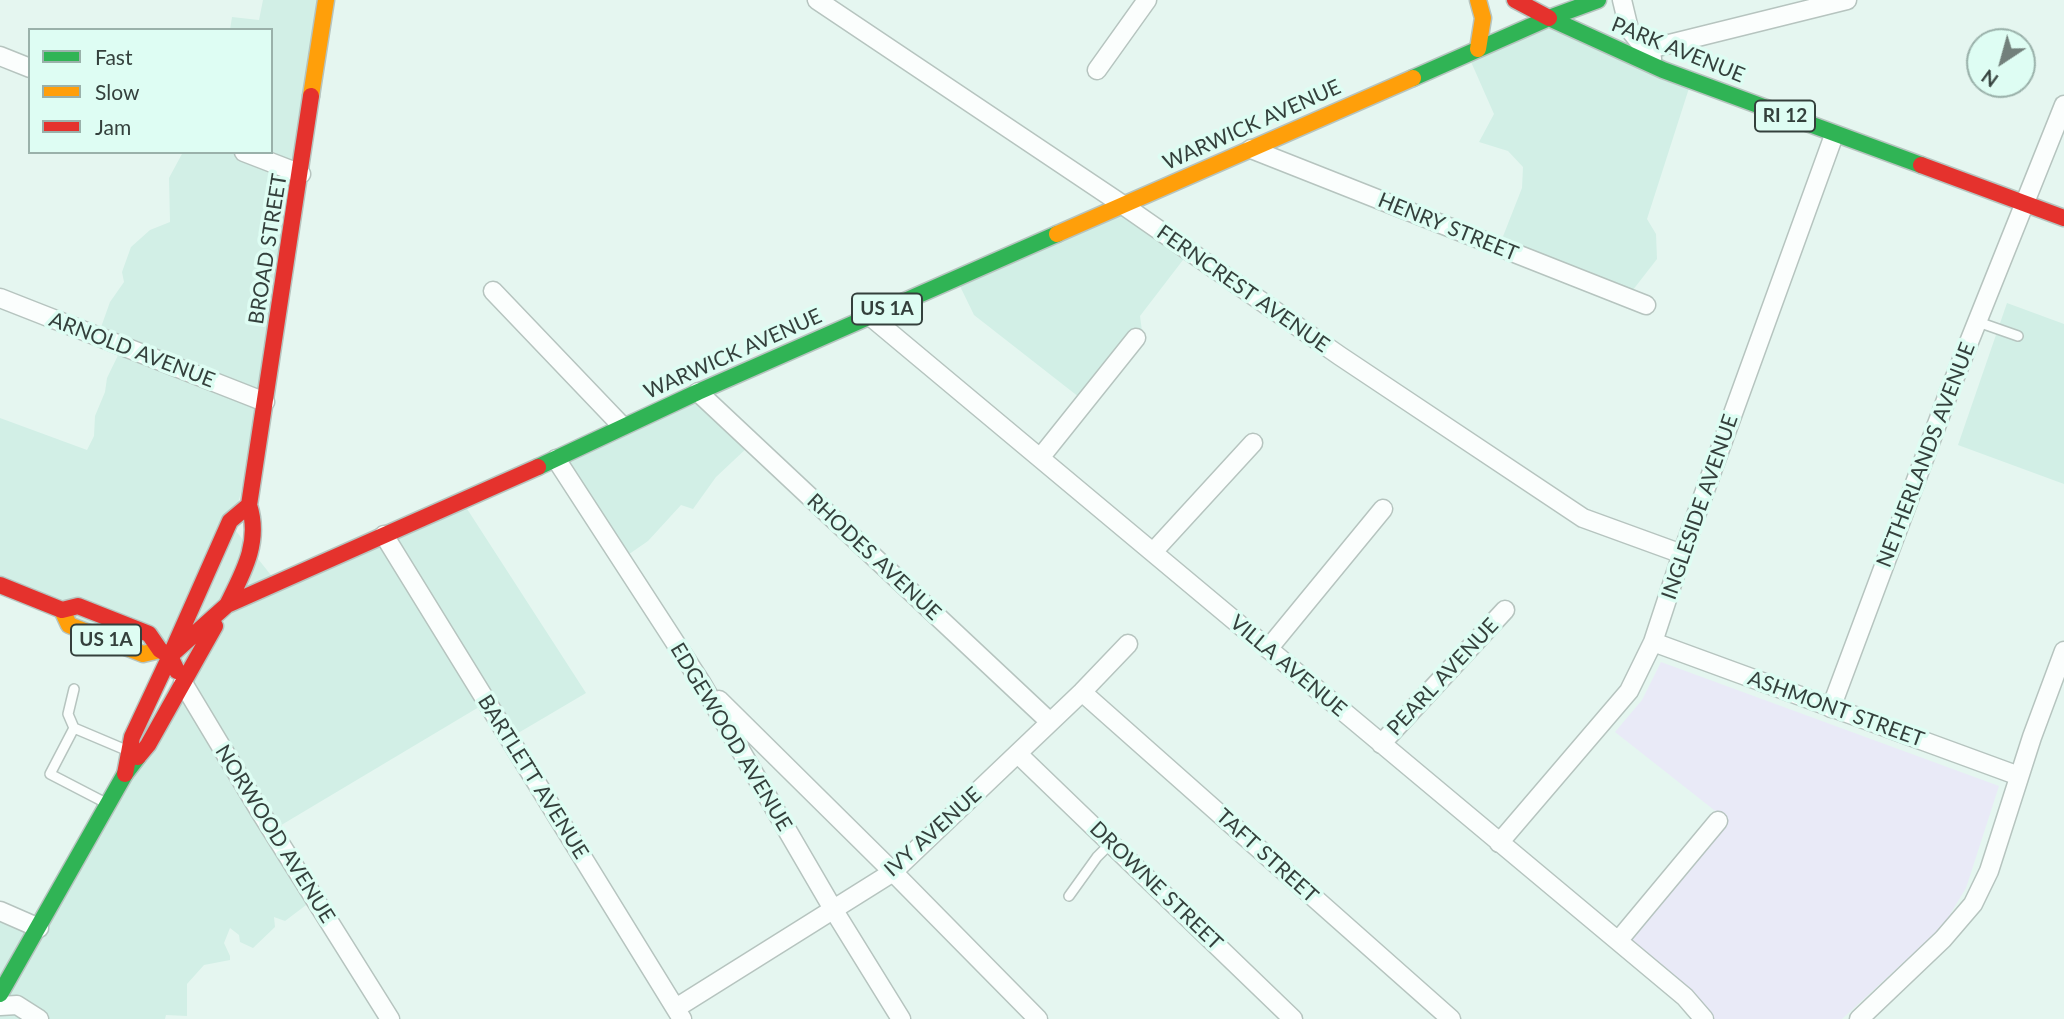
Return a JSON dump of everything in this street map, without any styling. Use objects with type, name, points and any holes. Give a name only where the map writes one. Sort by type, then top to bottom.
[{"type":"main road","name":"BROAD STREET","points":[[0,994],[125,774],[148,745],[227,605],[244,568],[253,540],[254,521],[249,505],[326,0]]},
{"type":"main road","points":[[1478,0],[1482,8],[1483,28],[1478,49]]},
{"type":"main road","name":"PARK AVENUE","points":[[1515,0],[1663,70],[2064,218]]},
{"type":"main road","name":"WARWICK AVENUE","points":[[165,653],[227,605],[870,316],[1549,18],[1598,0]]},
{"type":"main road","name":"BROAD STREET","points":[[125,774],[132,737],[165,653],[230,521],[249,505]]},
{"type":"main road","name":"US 1A","points":[[0,585],[62,610],[69,625],[143,654],[165,653]]},
{"type":"main road","name":"NORWOOD AVENUE","points":[[165,653],[183,683]]},
{"type":"street","name":"FERNCREST AVENUE","points":[[817,0],[1583,518],[1682,554]]},
{"type":"street","points":[[1097,70],[1147,0]]},
{"type":"street","points":[[1622,0],[1629,29],[1663,70]]},
{"type":"street","points":[[1645,50],[1847,0]]},
{"type":"street","points":[[0,56],[28,67]]},
{"type":"street","name":"NETHERLANDS AVENUE","points":[[1831,708],[2064,105]]},
{"type":"street","name":"INGLESIDE AVENUE","points":[[1499,843],[1629,691],[1653,642],[1682,554],[1834,135]]},
{"type":"street","name":"HENRY STREET","points":[[1251,149],[1646,305]]},
{"type":"street","points":[[249,154],[301,174]]},
{"type":"street","points":[[493,291],[622,426]]},
{"type":"street","name":"ARNOLD AVENUE","points":[[0,298],[265,402]]},
{"type":"street","name":"VILLA AVENUE","points":[[870,316],[1685,997],[1704,1019]]},
{"type":"street","points":[[1040,458],[1136,338]]},
{"type":"street","name":"RHODES AVENUE","points":[[698,392],[1050,722]]},
{"type":"street","points":[[1153,552],[1253,443]]},
{"type":"street","name":"EDGEWOOD AVENUE","points":[[556,459],[702,684],[833,909],[901,1019]]},
{"type":"street","points":[[1268,649],[1383,509]]},
{"type":"street","name":"BARTLETT AVENUE","points":[[384,535],[679,1013]]},
{"type":"street","name":"PEARL AVENUE","points":[[1381,744],[1505,610]]},
{"type":"street","name":"ASHMONT STREET","points":[[1653,642],[2019,776]]},
{"type":"street","name":"IVY AVENUE","points":[[679,1013],[833,909],[893,872],[1082,692],[1128,644]]},
{"type":"street","points":[[1859,1019],[1944,939],[1973,904],[1989,871],[2019,776],[2064,651]]},
{"type":"street","name":"NORWOOD AVENUE","points":[[183,683],[390,1019]]},
{"type":"street","points":[[702,684],[1038,1019]]},
{"type":"street","name":"TAFT STREET","points":[[1082,692],[1451,1019]]},
{"type":"street","name":"DROWNE STREET","points":[[1018,754],[1293,1019]]},
{"type":"street","points":[[1618,941],[1718,821]]},
{"type":"street","points":[[0,911],[39,928]]},
{"type":"street","points":[[0,1006],[17,1005],[39,1019]]},
{"type":"lane","points":[[1978,322],[2018,336]]},
{"type":"lane","points":[[74,689],[68,714],[74,728],[128,750]]},
{"type":"lane","points":[[74,728],[50,774],[109,804]]},
{"type":"lane","points":[[1069,896],[1097,857],[1111,843]]},
{"type":"shaded area","points":[[263,0],[324,0],[260,421],[232,526],[274,579],[460,498],[586,693],[508,739],[484,704],[278,827],[318,896],[285,921],[274,917],[275,927],[253,948],[240,942],[239,935],[230,928],[224,943],[230,960],[204,965],[187,984],[187,1016],[166,1015],[165,1019],[0,1019],[0,906],[36,921],[179,669],[0,585],[0,418],[87,450],[94,436],[95,416],[105,392],[107,378],[123,345],[100,330],[110,302],[124,282],[122,272],[131,247],[150,230],[170,222],[169,178],[182,154],[273,154],[273,28],[230,28],[232,17],[259,20]]},
{"type":"shaded area","points":[[1545,18],[1691,82],[1647,219],[1656,234],[1657,259],[1629,295],[1500,244],[1522,188],[1523,167],[1508,151],[1479,142],[1494,114],[1468,55]]},
{"type":"shaded area","points":[[1119,206],[1186,256],[1140,316],[1142,331],[1084,401],[974,315],[957,280]]},
{"type":"shaded area","points":[[2007,303],[2064,324],[2064,484],[1958,445]]},
{"type":"shaded area","points":[[689,396],[749,446],[716,477],[693,509],[681,505],[648,541],[622,559],[563,451]]},
{"type":"shaded area","points":[[1661,662],[1999,786],[1966,888],[1943,926],[1842,1019],[1713,1019],[1691,994],[1628,942],[1728,821],[1615,732],[1642,700]]},
{"type":"traffic: fast","points":[[1413,78],[1549,18],[1598,0]]},
{"type":"traffic: fast","points":[[1549,18],[1663,70],[1921,165]]},
{"type":"traffic: fast","points":[[538,467],[698,392],[1057,234]]},
{"type":"traffic: fast","points":[[0,994],[125,774],[138,757]]},
{"type":"traffic: slow","points":[[311,96],[326,0]]},
{"type":"traffic: slow","points":[[1478,0],[1483,18],[1478,49]]},
{"type":"traffic: slow","points":[[1057,234],[1413,78]]},
{"type":"traffic: slow","points":[[62,610],[69,625],[143,654],[160,650]]},
{"type":"traffic: jam","points":[[1515,0],[1549,18]]},
{"type":"traffic: jam","points":[[227,605],[252,544],[249,505],[311,96]]},
{"type":"traffic: jam","points":[[1921,165],[2064,218]]},
{"type":"traffic: jam","points":[[125,774],[132,737],[170,656],[227,605],[538,467]]},
{"type":"traffic: jam","points":[[171,654],[230,521],[249,505]]},
{"type":"traffic: jam","points":[[0,585],[62,610],[78,606],[149,634],[160,650],[170,656],[177,671]]},
{"type":"traffic: jam","points":[[138,757],[148,745],[215,626]]}]
